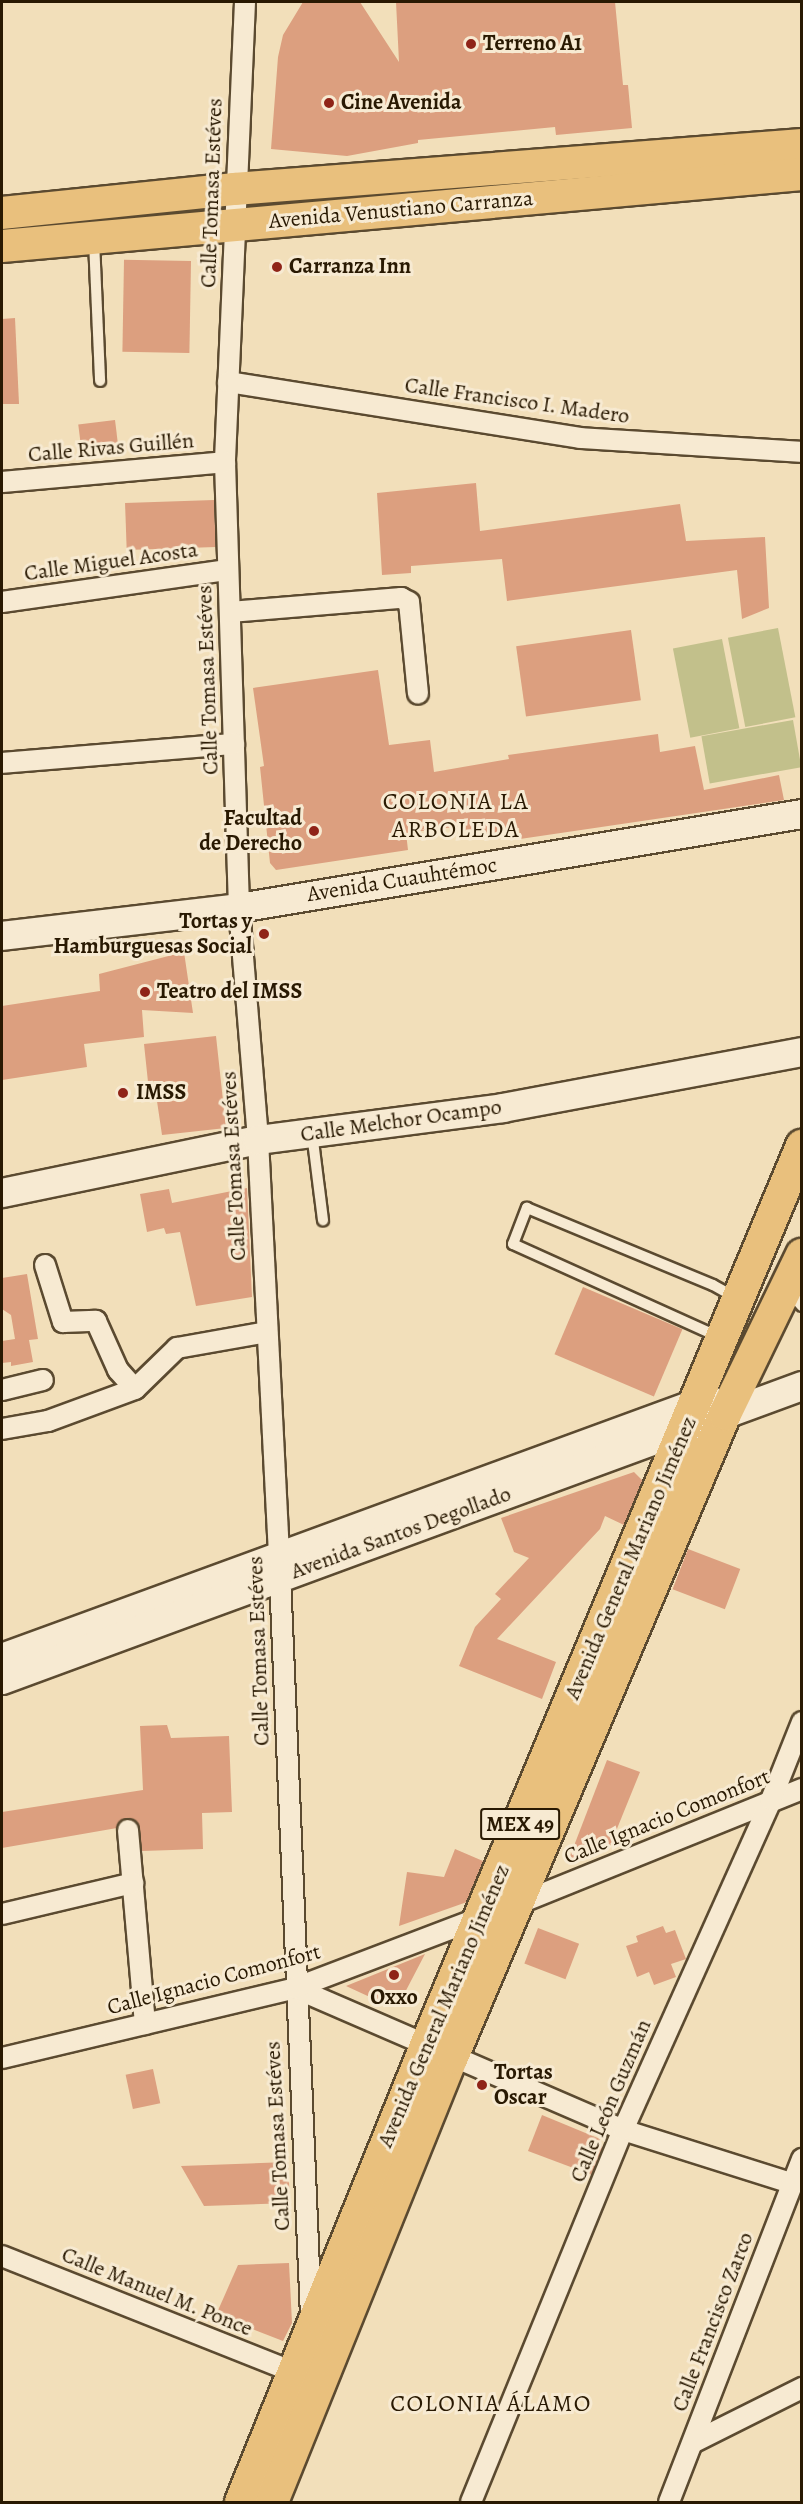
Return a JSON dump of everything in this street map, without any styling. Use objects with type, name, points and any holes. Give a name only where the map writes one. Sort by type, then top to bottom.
[{"type":"main road","name":"Avenida Venustiano Carranza","points":[[2,213],[234,189],[801,145]]},
{"type":"main road","name":"Avenida Venustiano Carranza","points":[[2,246],[801,174]]},
{"type":"main road","name":"Avenida General Mariano Jiménez","points":[[272,2502],[438,2052],[482,1917],[801,1146]]},
{"type":"main road","name":"Avenida General Mariano Jiménez","points":[[241,2502],[312,2327],[438,2052],[518,1904],[731,1402],[794,1298],[801,1255]]},
{"type":"street","name":"Calle Tomasa Estéves","points":[[245,2],[234,189],[236,225],[225,462],[228,570],[239,908],[258,1140],[280,1566],[295,1988],[312,2327]]},
{"type":"street","name":"Calle Francisco I. Madero","points":[[228,382],[580,438],[801,452]]},
{"type":"street","name":"Calle Rivas Guillén","points":[[2,482],[225,462]]},
{"type":"street","name":"Calle Miguel Acosta","points":[[2,602],[228,570]]},
{"type":"street","points":[[230,612],[401,598],[409,602],[418,694]]},
{"type":"street","points":[[2,763],[234,744]]},
{"type":"street","name":"Avenida Cuauhtémoc","points":[[2,936],[239,908],[801,814]]},
{"type":"street","name":"Calle Melchor Ocampo","points":[[2,1193],[258,1140],[503,1108],[801,1052]]},
{"type":"street","points":[[45,1265],[63,1323],[96,1321],[118,1370],[135,1389]]},
{"type":"street","points":[[2,1429],[48,1421],[135,1389],[177,1348],[267,1332]]},
{"type":"street","name":"Avenida Santos Degollado","points":[[731,1402],[801,1366]]},
{"type":"street","points":[[2,1390],[43,1380]]},
{"type":"street","name":"Avenida Santos Degollado","points":[[2,1658],[280,1566],[731,1402],[801,1386]]},
{"type":"street","name":"Avenida Santos Degollado","points":[[2,1680],[280,1566]]},
{"type":"street","name":"Calle León Guzmán","points":[[471,2502],[622,2130],[771,1800],[801,1722]]},
{"type":"street","name":"Calle Ignacio Comonfort","points":[[2,2058],[295,1988],[518,1904],[801,1788]]},
{"type":"street","points":[[128,1830],[145,2024]]},
{"type":"street","points":[[2,1914],[133,1883]]},
{"type":"street","points":[[295,1988],[622,2130],[796,2181]]},
{"type":"street","name":"Calle Francisco Zarco","points":[[669,2502],[796,2181],[801,2159]]},
{"type":"street","name":"Calle Manuel M. Ponce","points":[[2,2256],[294,2372]]},
{"type":"street","points":[[694,2442],[801,2388]]},
{"type":"lane","points":[[94,238],[100,381]]},
{"type":"lane","points":[[312,1132],[323,1220]]},
{"type":"lane","points":[[723,1339],[513,1244],[527,1208],[713,1285],[739,1300]]},
{"type":"shaded area","points":[[778,628],[795,717],[745,727],[728,638]]},
{"type":"shaded area","points":[[722,639],[739,728],[690,738],[673,649]]},
{"type":"shaded area","points":[[793,720],[801,767],[710,783],[701,736]]},
{"type":"building","points":[[303,2],[360,2],[399,62],[396,2],[615,2],[623,85],[628,85],[632,128],[556,135],[555,127],[418,140],[418,143],[347,156],[271,149],[278,57],[283,35]]},
{"type":"building","points":[[124,260],[191,261],[189,353],[122,352]]},
{"type":"building","points":[[15,318],[19,404],[2,404],[2,319]]},
{"type":"building","points":[[115,420],[119,454],[82,458],[78,425]]},
{"type":"building","points":[[476,483],[480,531],[680,504],[686,541],[765,537],[769,608],[742,619],[737,570],[507,601],[502,559],[411,566],[411,573],[382,575],[377,493]]},
{"type":"building","points":[[214,500],[216,547],[127,550],[125,503]]},
{"type":"building","points":[[631,630],[641,700],[526,716],[516,646]]},
{"type":"building","points":[[378,670],[389,745],[430,740],[434,772],[509,759],[508,755],[658,734],[660,752],[695,746],[704,790],[779,775],[784,800],[520,839],[519,828],[464,838],[462,826],[406,833],[408,850],[276,870],[270,863],[260,767],[264,766],[253,688]]},
{"type":"building","points":[[184,952],[193,1013],[142,1010],[144,1037],[84,1044],[87,1067],[2,1080],[2,1006],[100,991],[99,974]]},
{"type":"building","points":[[216,1036],[226,1128],[162,1135],[154,1081],[148,1082],[144,1044]]},
{"type":"building","points":[[247,1188],[252,1297],[196,1306],[180,1232],[166,1234],[164,1228],[147,1232],[140,1194],[169,1189],[172,1203]]},
{"type":"building","points":[[27,1274],[38,1339],[29,1340],[33,1362],[11,1366],[11,1362],[2,1363],[2,1341],[15,1339],[11,1315],[2,1309],[2,1278]]},
{"type":"building","points":[[583,1287],[682,1329],[654,1396],[554,1354]]},
{"type":"building","points":[[634,1472],[643,1481],[624,1525],[605,1516],[600,1529],[497,1639],[556,1662],[542,1699],[459,1666],[475,1627],[501,1599],[495,1594],[529,1558],[514,1552],[501,1518]]},
{"type":"building","points":[[688,1549],[740,1569],[725,1609],[673,1589]]},
{"type":"building","points":[[167,1725],[171,1738],[229,1736],[232,1812],[202,1813],[203,1849],[142,1851],[138,1824],[128,1818],[117,1828],[2,1848],[2,1812],[143,1790],[140,1726]]},
{"type":"building","points":[[607,1760],[640,1772],[610,1846],[567,1864]]},
{"type":"building","points":[[455,1849],[483,1861],[467,1902],[399,1926],[407,1872],[444,1877]]},
{"type":"building","points":[[663,1926],[666,1933],[675,1930],[686,1959],[671,1964],[676,1977],[654,1985],[649,1972],[637,1977],[626,1946],[638,1942],[636,1936]]},
{"type":"building","points":[[538,1928],[579,1944],[565,1979],[524,1963]]},
{"type":"building","name":"Oxxo","points":[[425,1954],[400,2002],[388,1996],[385,2004],[346,1986]]},
{"type":"building","points":[[153,2069],[160,2103],[133,2109],[126,2075]]},
{"type":"building","points":[[542,2115],[600,2139],[602,2149],[592,2175],[528,2151]]},
{"type":"building","points":[[288,2162],[290,2203],[204,2206],[181,2166]]},
{"type":"building","points":[[289,2263],[292,2323],[283,2341],[216,2315],[238,2265]]},
{"type":"place","name":"Terreno A1","points":[[471,44]]},
{"type":"place","name":"Cine Avenida","points":[[329,103]]},
{"type":"place","name":"Carranza Inn","points":[[277,267]]},
{"type":"place","name":"Facultad de Derecho","points":[[314,831]]},
{"type":"place","name":"Tortas y Hamburguesas Social","points":[[264,934]]},
{"type":"place","name":"Teatro del IMSS","points":[[145,992]]},
{"type":"place","name":"IMSS","points":[[123,1093]]},
{"type":"place","name":"Oxxo","points":[[394,1975]]},
{"type":"place","name":"Tortas Oscar","points":[[482,2085]]},
{"type":"district","name":"COLONIA LA ARBOLEDA","points":[[456,816]]},
{"type":"district","name":"COLONIA ÁLAMO","points":[[491,2404]]}]
